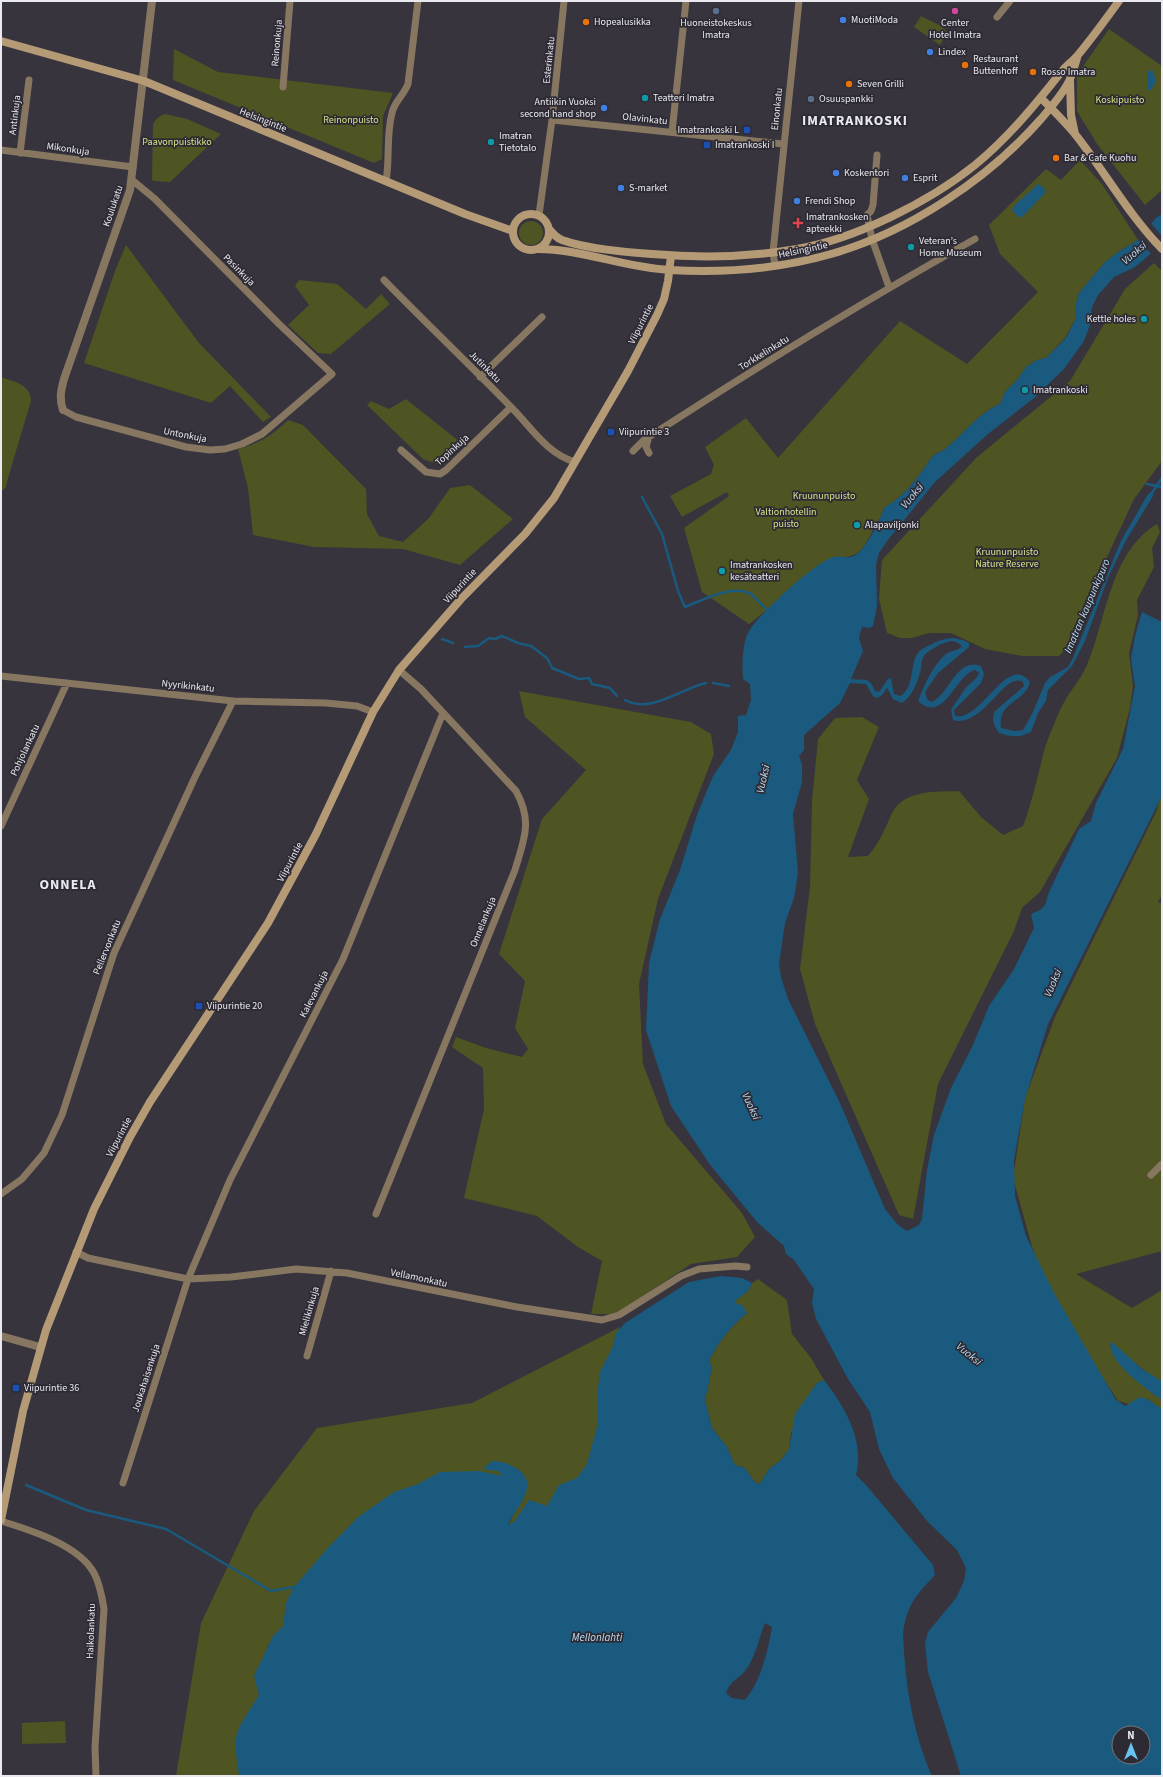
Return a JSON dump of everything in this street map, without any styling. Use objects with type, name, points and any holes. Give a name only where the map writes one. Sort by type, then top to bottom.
[{"type":"main road","points":[[1075,135],[1070,80],[1078,56],[1119,1]]},
{"type":"main road","name":"Helsingintie","points":[[1,41],[144,81],[465,214],[513,231]]},
{"type":"main road","name":"Helsingintie","points":[[550,230],[562,240],[630,252],[671,256],[711,256],[798,249],[868,227],[885,220],[928,196],[974,166],[1008,134],[1041,98],[1063,70],[1078,56]]},
{"type":"main road","name":"Helsingintie","points":[[538,250],[560,250],[628,265],[670,270],[775,266],[830,254],[872,239],[916,217],[972,182],[1017,145],[1051,108],[1070,80]]},
{"type":"main road","points":[[1041,98],[1075,135],[1146,233],[1162,249]]},
{"type":"main road","points":[[530,214],[539,215],[547,223],[550,230],[548,240],[538,250],[532,251],[522,248],[515,241],[513,231],[516,222],[522,217],[530,214]]},
{"type":"main road","name":"Viipurintie","points":[[1,1521],[23,1411],[40,1347],[76,1252],[111,1174],[150,1102],[268,923],[316,834],[373,712],[399,670],[461,599],[542,516],[554,498],[628,371],[657,315],[664,299],[670,270],[671,256]]},
{"type":"street","name":"Koulukatu","points":[[63,410],[60,401],[64,379],[132,180],[152,1]]},
{"type":"street","name":"Reinonkuja","points":[[283,87],[290,1]]},
{"type":"street","points":[[386,181],[389,124],[394,106],[406,92],[408,84],[418,1]]},
{"type":"street","name":"Esterinkatu","points":[[539,215],[552,120],[564,1]]},
{"type":"street","points":[[672,132],[686,1]]},
{"type":"street","name":"Einonkatu","points":[[775,266],[773,252],[799,1]]},
{"type":"street","points":[[997,17],[1010,1]]},
{"type":"street","name":"Antinkuja","points":[[20,153],[30,80]]},
{"type":"street","name":"Olavinkatu","points":[[552,120],[783,144]]},
{"type":"street","name":"Mikonkuja","points":[[1,150],[133,167]]},
{"type":"street","points":[[877,155],[873,205],[872,211],[867,215],[868,227],[889,287]]},
{"type":"street","name":"Pasinkuja","points":[[132,180],[155,199],[279,324],[332,374]]},
{"type":"street","name":"Torkkelinkatu","points":[[633,451],[649,436],[889,287],[975,239]]},
{"type":"street","name":"Jutinkatu","points":[[384,280],[511,407],[542,442],[560,456],[575,462]]},
{"type":"street","points":[[480,376],[542,317]]},
{"type":"street","name":"Untonkuja","points":[[63,410],[76,417],[186,447],[210,450],[225,449],[242,444],[262,434],[332,374]]},
{"type":"street","name":"Topinkuja","points":[[401,450],[426,472],[440,474],[446,470],[511,407]]},
{"type":"street","points":[[649,436],[646,448],[649,453]]},
{"type":"street","name":"Onnelankuja","points":[[376,1214],[516,870],[526,834],[526,819],[523,805],[516,791],[411,679],[399,670]]},
{"type":"street","name":"Nyyrikinkatu","points":[[1,676],[233,701],[326,703],[357,706],[373,712]]},
{"type":"street","name":"Pohjolankatu","points":[[1,826],[67,683]]},
{"type":"street","name":"Pellervonkatu","points":[[1,1194],[22,1179],[44,1153],[62,1115],[114,953],[233,701]]},
{"type":"street","name":"Kalevankuja","points":[[188,1279],[230,1180],[343,959],[443,713]]},
{"type":"street","points":[[1152,1175],[1162,1164]]},
{"type":"street","name":"Vellamonkatu","points":[[76,1252],[88,1258],[188,1279],[230,1277],[296,1269],[331,1271],[517,1307],[602,1320],[620,1316],[681,1276],[699,1269],[735,1266],[748,1267]]},
{"type":"street","name":"Mielikinkuja","points":[[307,1356],[331,1271]]},
{"type":"street","name":"Joukahaisenkuja","points":[[123,1483],[188,1279]]},
{"type":"street","points":[[1,1336],[40,1347]]},
{"type":"street","name":"Haikolankatu","points":[[1,1521],[55,1541],[78,1554],[93,1572],[100,1588],[104,1608],[94,1747],[96,1776]]},
{"type":"green space","points":[[921,16],[939,25],[948,32],[940,45],[914,27]]},
{"type":"green space","name":"Koskipuisto","points":[[1109,29],[1162,66],[1162,190],[1145,205],[1097,144],[1077,111],[1077,75]]},
{"type":"green space","name":"Reinonpuisto","points":[[174,49],[218,72],[393,93],[383,116],[382,159],[374,163],[173,80]]},
{"type":"green space","name":"Paavonpuistikko","points":[[165,114],[187,119],[221,134],[170,182],[153,181],[152,179],[153,125],[158,118]]},
{"type":"green space","name":"Valtionhotellin puisto","points":[[1080,160],[1102,184],[1138,240],[1105,262],[1079,293],[1075,307],[1076,318],[1065,338],[1046,358],[1037,360],[1026,367],[1017,380],[1005,392],[1000,404],[978,418],[945,449],[932,457],[919,476],[906,491],[884,508],[864,547],[857,553],[846,557],[768,609],[749,624],[702,592],[684,528],[729,496],[727,492],[682,517],[670,496],[711,474],[714,465],[705,447],[746,418],[778,458],[900,321],[967,364],[1038,292],[1000,254],[989,225],[1046,169],[1061,180]]},
{"type":"green space","points":[[531,221],[540,224],[543,233],[540,242],[531,245],[522,242],[519,233],[522,224]]},
{"type":"green space","points":[[126,245],[199,343],[271,417],[263,422],[230,386],[211,403],[84,363],[115,271]]},
{"type":"green space","name":"Kruununpuisto Nature Reserve","points":[[1154,263],[1162,271],[1162,461],[1134,499],[1095,583],[1070,644],[1059,656],[1022,656],[985,649],[951,633],[929,633],[912,638],[900,638],[887,633],[879,599],[882,560],[976,458],[1070,381],[1125,289]]},
{"type":"green space","points":[[299,280],[337,284],[366,309],[381,294],[390,304],[331,354],[318,353],[288,325],[309,305],[295,286]]},
{"type":"green space","points":[[1,377],[21,384],[25,387],[30,395],[31,401],[6,487],[1,492]]},
{"type":"green space","points":[[406,399],[460,442],[437,464],[423,459],[367,405],[371,401],[389,409]]},
{"type":"green space","points":[[288,420],[303,425],[366,489],[367,514],[379,536],[403,542],[429,518],[450,488],[470,485],[513,519],[460,565],[403,549],[314,547],[253,535],[248,488],[238,449],[265,438]]},
{"type":"green space","points":[[1157,524],[1160,532],[1152,548],[1154,567],[1137,600],[1138,615],[1129,653],[1133,686],[1130,708],[1117,758],[1040,892],[1022,908],[1014,931],[938,1084],[913,1219],[899,1215],[815,1024],[800,969],[810,886],[812,800],[818,739],[835,718],[862,717],[879,727],[857,780],[869,799],[848,857],[868,856],[879,841],[892,813],[898,805],[913,796],[922,793],[959,791],[981,817],[1003,835],[1023,826],[1032,799],[1043,755],[1055,721],[1063,704],[1087,665],[1119,569],[1129,551],[1141,536]]},
{"type":"green space","points":[[519,691],[691,722],[711,734],[714,754],[658,899],[639,984],[643,1064],[666,1124],[742,1213],[755,1237],[737,1257],[691,1264],[616,1314],[591,1314],[602,1261],[578,1247],[537,1216],[464,1198],[484,1109],[483,1068],[452,1047],[456,1037],[486,1048],[522,1057],[528,1049],[515,1028],[525,981],[499,954],[542,819],[586,770],[525,717]]},
{"type":"green space","points":[[1162,793],[1162,895],[1158,902],[1162,904],[1162,1251],[1076,1274],[1132,1308],[1162,1290],[1162,1384],[1109,1343],[1116,1355],[1162,1397],[1162,1411],[1148,1399],[1132,1405],[1118,1401],[1085,1351],[1052,1294],[1035,1257],[1013,1178],[1025,1098],[1055,1017],[1156,812]]},
{"type":"green space","points":[[758,1279],[787,1300],[792,1334],[811,1358],[824,1380],[817,1383],[808,1397],[791,1433],[789,1449],[781,1460],[769,1469],[759,1485],[753,1480],[745,1468],[735,1465],[727,1447],[712,1428],[705,1400],[712,1368],[709,1361],[716,1347],[725,1335],[747,1313],[733,1302],[749,1290],[752,1283]]},
{"type":"green space","points":[[620,1327],[596,1460],[545,1513],[504,1534],[517,1508],[328,1572],[268,1645],[243,1776],[176,1776],[201,1623],[254,1511],[317,1428],[472,1403]]},
{"type":"green space","points":[[65,1721],[66,1743],[22,1744],[22,1723]]},
{"type":"water","points":[[1147,71],[1153,71],[1156,81],[1151,90],[1148,90]]},
{"type":"water","points":[[1038,184],[1043,187],[1046,192],[1023,216],[1019,218],[1012,210],[1015,205]]},
{"type":"water","name":"Vuoksi","points":[[1162,214],[1162,244],[1135,267],[1114,277],[1098,295],[1092,307],[1090,325],[1084,341],[1064,369],[1034,398],[988,434],[935,482],[887,541],[879,553],[876,565],[877,606],[873,626],[869,628],[862,627],[859,638],[863,651],[851,679],[869,681],[875,691],[879,692],[888,679],[891,678],[894,694],[900,696],[908,688],[914,661],[922,649],[941,640],[953,638],[969,643],[969,647],[938,673],[925,692],[927,699],[931,702],[938,698],[953,678],[965,667],[972,665],[981,666],[984,674],[981,683],[954,710],[955,716],[965,715],[975,709],[1003,681],[1012,676],[1021,675],[1030,682],[1023,694],[1003,712],[1001,728],[1015,731],[1023,730],[1033,712],[1045,683],[1050,677],[1068,667],[1073,658],[1121,541],[1148,494],[1153,491],[1153,496],[1125,542],[1108,578],[1085,641],[1072,666],[1048,690],[1046,701],[1038,713],[1031,732],[1015,736],[999,733],[993,720],[995,711],[1024,686],[1023,682],[1016,681],[1008,685],[983,709],[974,716],[964,720],[953,720],[951,710],[964,690],[978,676],[979,673],[975,670],[961,680],[949,696],[935,707],[927,707],[918,701],[929,676],[941,659],[946,654],[962,646],[957,642],[951,641],[936,647],[924,656],[919,678],[909,697],[902,703],[893,699],[887,688],[882,695],[877,698],[873,696],[866,684],[850,683],[840,703],[804,735],[804,750],[799,756],[802,765],[802,782],[793,814],[798,873],[794,898],[785,923],[779,964],[781,977],[788,999],[840,1103],[885,1209],[898,1225],[907,1231],[919,1225],[922,1219],[927,1170],[934,1135],[951,1088],[973,1045],[989,1006],[1014,969],[1034,928],[1031,914],[1040,910],[1045,905],[1049,892],[1079,829],[1091,821],[1096,803],[1123,749],[1135,686],[1131,659],[1135,636],[1142,612],[1162,622],[1162,796],[1048,1024],[1025,1099],[1014,1160],[1015,1196],[1026,1236],[1054,1293],[1116,1400],[1125,1406],[1140,1397],[1149,1400],[1162,1409],[1162,1776],[961,1776],[928,1672],[925,1643],[928,1632],[956,1598],[964,1581],[966,1568],[957,1550],[927,1521],[893,1478],[879,1449],[870,1412],[848,1379],[816,1319],[812,1303],[814,1289],[794,1260],[786,1254],[784,1246],[757,1222],[711,1166],[671,1106],[646,1030],[649,963],[660,919],[680,870],[697,815],[713,776],[731,750],[738,732],[738,716],[746,715],[751,700],[750,684],[743,679],[744,648],[749,631],[775,602],[813,569],[824,561],[833,557],[854,556],[863,548],[868,542],[884,508],[906,491],[919,476],[932,457],[945,449],[978,418],[1000,404],[1005,392],[1017,380],[1026,367],[1037,360],[1046,358],[1066,338],[1076,318],[1075,307],[1079,293],[1105,262],[1138,240],[1156,218]]},
{"type":"water","name":"Mellonlahti","points":[[721,1276],[742,1278],[752,1283],[749,1290],[734,1302],[743,1306],[747,1313],[725,1335],[716,1347],[709,1361],[712,1368],[705,1400],[712,1428],[727,1447],[735,1465],[745,1468],[753,1480],[759,1485],[769,1469],[781,1460],[789,1449],[795,1414],[817,1383],[824,1380],[839,1401],[851,1425],[858,1450],[856,1475],[933,1565],[935,1575],[913,1601],[907,1615],[903,1633],[911,1706],[919,1742],[932,1776],[239,1776],[235,1745],[237,1733],[242,1722],[259,1695],[254,1676],[273,1636],[283,1626],[286,1603],[294,1587],[326,1550],[358,1517],[394,1492],[418,1484],[440,1472],[479,1471],[503,1476],[498,1471],[483,1469],[492,1461],[503,1462],[516,1468],[525,1476],[527,1483],[527,1490],[524,1498],[508,1525],[514,1522],[529,1500],[547,1506],[559,1485],[577,1478],[587,1464],[598,1423],[598,1388],[600,1372],[613,1346],[616,1333],[625,1323],[689,1282]],"holes":[[[765,1623],[772,1627],[766,1656],[760,1675],[751,1692],[745,1700],[732,1698],[726,1693],[730,1685],[742,1674],[751,1662]]]},
{"type":"water","points":[[1111,1341],[1142,1369],[1160,1380],[1162,1383],[1162,1400],[1138,1382],[1121,1366],[1114,1357],[1111,1349]]},
{"type":"pier","points":[[1150,222],[1162,236],[1162,247],[1152,255],[1137,238]]},
{"type":"waterway","name":"Imatran kaupunkipuro","points":[[1152,493],[1162,478]]},
{"type":"waterway","name":"Imatran kaupunkipuro","points":[[1147,484],[1162,487]]},
{"type":"waterway","points":[[642,497],[662,534],[678,591],[685,607],[717,594],[742,591],[752,594],[764,607],[770,611]]},
{"type":"waterway","points":[[465,647],[478,646],[489,638],[495,639],[502,636],[518,643],[531,646],[547,658],[552,668],[579,679],[589,678],[592,684],[610,688],[617,696]]},
{"type":"waterway","points":[[442,639],[453,643]]},
{"type":"waterway","points":[[625,700],[635,704],[655,702],[706,683]]},
{"type":"waterway","points":[[713,683],[729,686]]},
{"type":"waterway","points":[[26,1485],[86,1510],[166,1529],[271,1591],[294,1587]]},
{"type":"place","name":"Huoneistokeskus Imatra","points":[[716,11]]},
{"type":"place","name":"Center Hotel Imatra","points":[[955,11]]},
{"type":"place","name":"MuotiModa","points":[[843,20]]},
{"type":"place","name":"Hopealusikka","points":[[586,22]]},
{"type":"place","name":"Lindex","points":[[930,52]]},
{"type":"place","name":"Restaurant Buttenhoff","points":[[965,65]]},
{"type":"place","name":"Rosso Imatra","points":[[1033,72]]},
{"type":"place","name":"Seven Grilli","points":[[849,84]]},
{"type":"place","name":"Teatteri Imatra","points":[[645,98]]},
{"type":"place","name":"Osuuspankki","points":[[811,99]]},
{"type":"place","name":"Antiikin Vuoksi second hand shop","points":[[604,108]]},
{"type":"place","name":"Imatrankoski L","points":[[747,130]]},
{"type":"place","name":"Imatran Tietotalo","points":[[491,142]]},
{"type":"place","name":"Imatrankoski I","points":[[707,145]]},
{"type":"place","name":"Bar & Cafe Kuohu","points":[[1056,158]]},
{"type":"place","name":"Koskentori","points":[[836,173]]},
{"type":"place","name":"Esprit","points":[[905,178]]},
{"type":"place","name":"S-market","points":[[621,188]]},
{"type":"place","name":"Frendi Shop","points":[[797,201]]},
{"type":"place","name":"Imatrankosken apteekki","points":[[798,223]]},
{"type":"place","name":"Veteran’s Home Museum","points":[[911,247]]},
{"type":"place","name":"Kettle holes","points":[[1144,319]]},
{"type":"place","name":"Imatrankoski","points":[[1025,390]]},
{"type":"place","name":"Viipurintie 3","points":[[611,432]]},
{"type":"place","name":"Alapaviljonki","points":[[857,525]]},
{"type":"place","name":"Imatrankosken kesäteatteri","points":[[722,571]]},
{"type":"place","name":"Viipurintie 20","points":[[199,1006]]},
{"type":"place","name":"Viipurintie 36","points":[[16,1388]]},
{"type":"district","name":"IMATRANKOSKI","points":[[855,121]]},
{"type":"district","name":"ONNELA","points":[[68,885]]},
{"type":"park label","name":"Kruununpuisto","points":[[824,496]]}]
